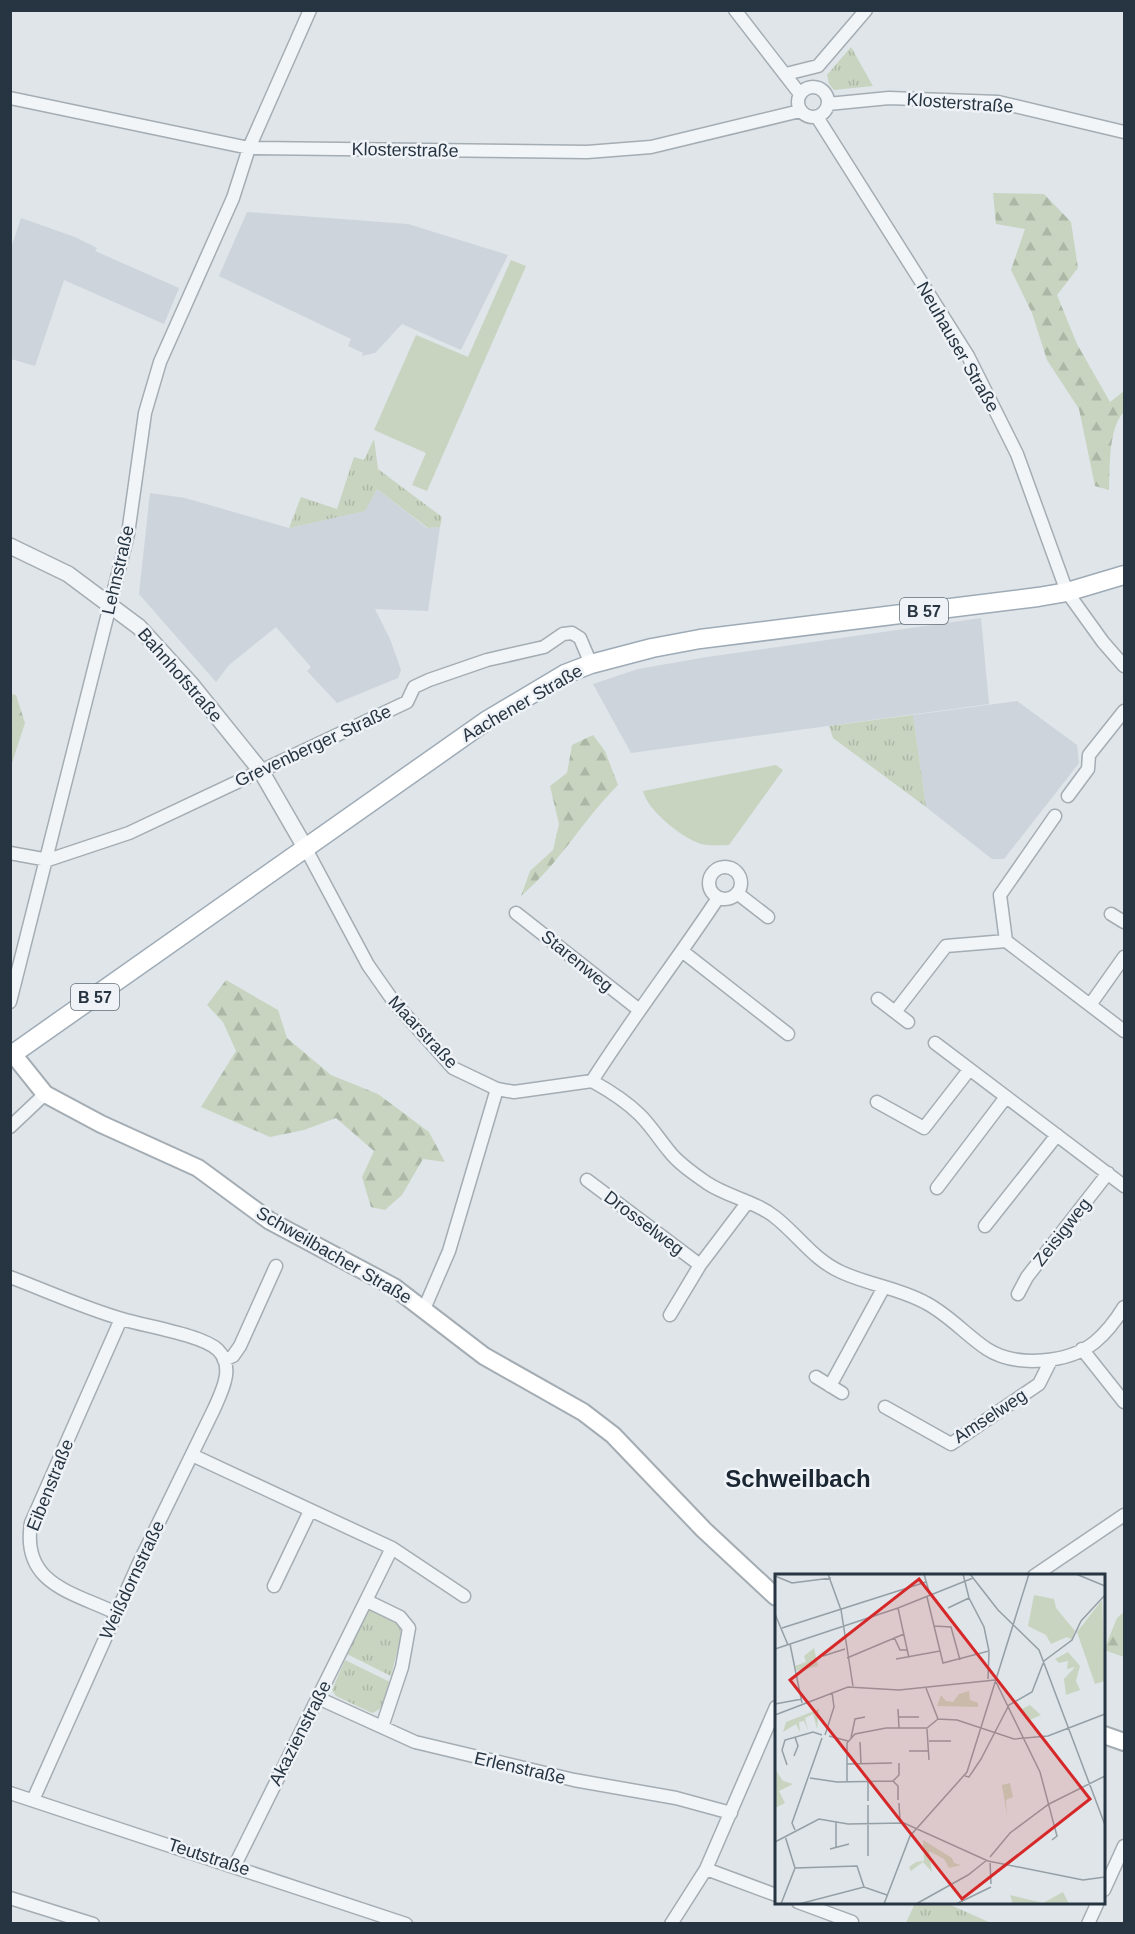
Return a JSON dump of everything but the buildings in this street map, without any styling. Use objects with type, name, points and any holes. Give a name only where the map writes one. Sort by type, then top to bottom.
[{"type":"main road","name":"Aachener Straße","points":[[11,1051],[306,849],[486,721],[566,674],[591,664],[700,639],[1067,592],[1125,575]]},
{"type":"main road","name":"Schweilbacher Straße","points":[[11,1051],[45,1094],[102,1124],[198,1168],[270,1221],[356,1264],[394,1287],[484,1356],[583,1412],[613,1435],[704,1530],[775,1595]]},
{"type":"main road","points":[[1105,1735],[1125,1742]]},
{"type":"street","name":"Lehnstraße","points":[[10,1002],[48,860],[128,534],[145,412],[160,362],[233,198],[249,148],[310,10]]},
{"type":"street","points":[[735,10],[800,94]]},
{"type":"street","points":[[814,87],[818,66],[866,10]]},
{"type":"street","points":[[786,74],[818,66]]},
{"type":"street","points":[[814,87],[826,93],[828,105],[825,112],[817,117],[811,117],[800,111],[798,100],[805,89],[814,87]]},
{"type":"street","name":"Klosterstraße","points":[[10,98],[249,148],[587,152],[651,147],[800,111]]},
{"type":"street","name":"Klosterstraße","points":[[828,105],[889,98],[998,102],[1125,132]]},
{"type":"street","name":"Neuhauser Straße","points":[[817,117],[968,356],[1017,454],[1067,592],[1103,642],[1125,666]]},
{"type":"street","name":"Bahnhofstraße","points":[[10,546],[68,574],[111,604],[165,653],[261,771],[306,849]]},
{"type":"street","name":"Grevenberger Straße","points":[[10,853],[48,860],[129,833],[407,702],[414,687],[429,680],[488,660],[544,647],[563,634],[572,633],[580,638],[591,664]]},
{"type":"street","points":[[1068,796],[1088,769],[1089,755],[1125,711]]},
{"type":"street","points":[[1006,941],[1000,895],[1055,816]]},
{"type":"street","name":"Maarstraße","points":[[306,849],[368,965],[394,1002],[453,1068],[497,1089]]},
{"type":"street","points":[[724,867],[733,870],[740,878],[737,893],[728,899],[718,898],[710,890],[709,879],[715,870],[724,867]]},
{"type":"street","points":[[737,893],[768,916]]},
{"type":"street","points":[[592,1081],[638,1009],[718,898]]},
{"type":"street","name":"Starenweg","points":[[516,913],[638,1009]]},
{"type":"street","points":[[1111,914],[1125,922]]},
{"type":"street","points":[[895,1012],[946,946],[1006,941],[1125,1032]]},
{"type":"street","points":[[682,951],[788,1034]]},
{"type":"street","points":[[1090,1005],[1125,957]]},
{"type":"street","points":[[878,999],[908,1022]]},
{"type":"street","points":[[935,1043],[1125,1186]]},
{"type":"street","points":[[877,1102],[924,1128],[969,1070]]},
{"type":"street","points":[[424,1309],[449,1251],[497,1089],[514,1092],[592,1081],[640,1115],[670,1152],[689,1169],[727,1195],[760,1207],[776,1218],[819,1258],[841,1272],[903,1291],[930,1305],[987,1349],[1001,1357],[1051,1360],[1082,1349],[1094,1343],[1110,1328],[1125,1308]]},
{"type":"street","points":[[10,1126],[45,1094]]},
{"type":"street","points":[[937,1188],[1006,1097]]},
{"type":"street","points":[[985,1226],[1057,1135]]},
{"type":"street","name":"Zeisigweg","points":[[1018,1294],[1027,1277],[1108,1173]]},
{"type":"street","name":"Drosselweg","points":[[587,1180],[700,1265]]},
{"type":"street","name":"Drosselweg","points":[[670,1315],[700,1265],[747,1203]]},
{"type":"street","points":[[10,1277],[121,1319],[202,1341],[217,1348],[224,1360],[233,1356],[240,1346],[276,1266]]},
{"type":"street","points":[[830,1386],[884,1287]]},
{"type":"street","name":"Eibenstraße","points":[[116,1612],[49,1582],[39,1572],[31,1557],[28,1540],[31,1523],[121,1319]]},
{"type":"street","points":[[1082,1349],[1125,1402]]},
{"type":"street","name":"Weißdornstraße","points":[[33,1800],[116,1612],[224,1384],[227,1370],[224,1360]]},
{"type":"street","name":"Amselweg","points":[[885,1407],[951,1444],[1039,1384],[1051,1360]]},
{"type":"street","points":[[816,1377],[842,1393]]},
{"type":"street","points":[[192,1455],[392,1548],[464,1596]]},
{"type":"street","points":[[274,1586],[310,1511]]},
{"type":"street","points":[[1036,1574],[1125,1515]]},
{"type":"street","name":"Akazienstraße","points":[[235,1865],[392,1548]]},
{"type":"street","points":[[367,1601],[399,1617],[409,1628],[402,1667],[382,1727]]},
{"type":"street","name":"Erlenstraße","points":[[318,1698],[415,1742],[574,1780],[676,1798],[731,1813]]},
{"type":"street","points":[[671,1923],[706,1869],[775,1712]]},
{"type":"street","name":"Teutstraße","points":[[10,1793],[406,1923]]},
{"type":"street","points":[[1105,1888],[1125,1845]]},
{"type":"street","points":[[706,1869],[775,1894]]},
{"type":"street","points":[[10,1898],[93,1923]]},
{"type":"street","points":[[803,1904],[852,1922]]},
{"type":"street","points":[[1088,1923],[1097,1904]]},
{"type":"shaded area","points":[[247,212],[408,224],[508,255],[461,350],[402,324],[375,353],[362,356],[363,353],[348,346],[351,339],[219,276]]},
{"type":"shaded area","points":[[21,218],[75,237],[97,248],[95,251],[179,288],[164,324],[64,280],[35,366],[11,359],[11,248]]},
{"type":"shaded area","points":[[377,489],[427,528],[440,527],[428,611],[375,609],[390,639],[401,670],[398,678],[337,703],[307,671],[311,667],[276,627],[229,665],[216,682],[139,594],[150,493],[185,498],[289,528],[364,511]]},
{"type":"shaded area","points":[[981,618],[989,704],[631,753],[593,684],[638,669],[707,657]]},
{"type":"shaded area","points":[[1017,701],[1077,745],[1079,763],[1004,859],[992,859],[926,807],[913,715]]},
{"type":"green space","points":[[851,47],[873,86],[834,90],[829,84],[827,75]]},
{"type":"green space","points":[[993,193],[1044,194],[1071,222],[1078,268],[1057,295],[1077,344],[1110,402],[1124,391],[1124,412],[1112,438],[1109,490],[1095,486],[1079,409],[1047,360],[1032,313],[1011,270],[1025,229],[996,224]]},
{"type":"green space","points":[[511,260],[526,266],[427,491],[412,485],[426,453],[374,430],[416,335],[468,357]]},
{"type":"green space","points":[[374,439],[378,469],[442,517],[440,527],[428,528],[377,489],[365,511],[289,528],[301,497],[337,509],[354,457],[364,460]]},
{"type":"green space","points":[[11,694],[16,695],[25,723],[11,766]]},
{"type":"green space","points":[[913,715],[926,807],[833,738],[829,726]]},
{"type":"green space","points":[[593,735],[605,751],[618,785],[547,870],[521,896],[530,871],[553,850],[559,824],[550,786],[567,773],[572,745]]},
{"type":"green space","points":[[776,765],[783,770],[729,845],[701,844],[684,836],[658,815],[643,791]]},
{"type":"green space","points":[[226,980],[278,1010],[287,1038],[331,1075],[378,1094],[429,1132],[445,1162],[423,1159],[402,1195],[385,1210],[371,1207],[362,1177],[374,1151],[336,1118],[304,1130],[270,1137],[201,1107],[236,1051],[223,1022],[207,1005]]},
{"type":"green space","points":[[369,1608],[395,1621],[402,1632],[391,1676],[347,1654]]},
{"type":"green space","points":[[1124,1612],[1124,1657],[1105,1650],[1117,1618]]},
{"type":"green space","points":[[345,1660],[390,1682],[385,1701],[377,1711],[372,1713],[336,1696],[332,1690]]},
{"type":"green space","points":[[915,1904],[948,1904],[991,1923],[906,1923]]},
{"type":"district","name":"Schweilbach","points":[[798,1479]]}]
